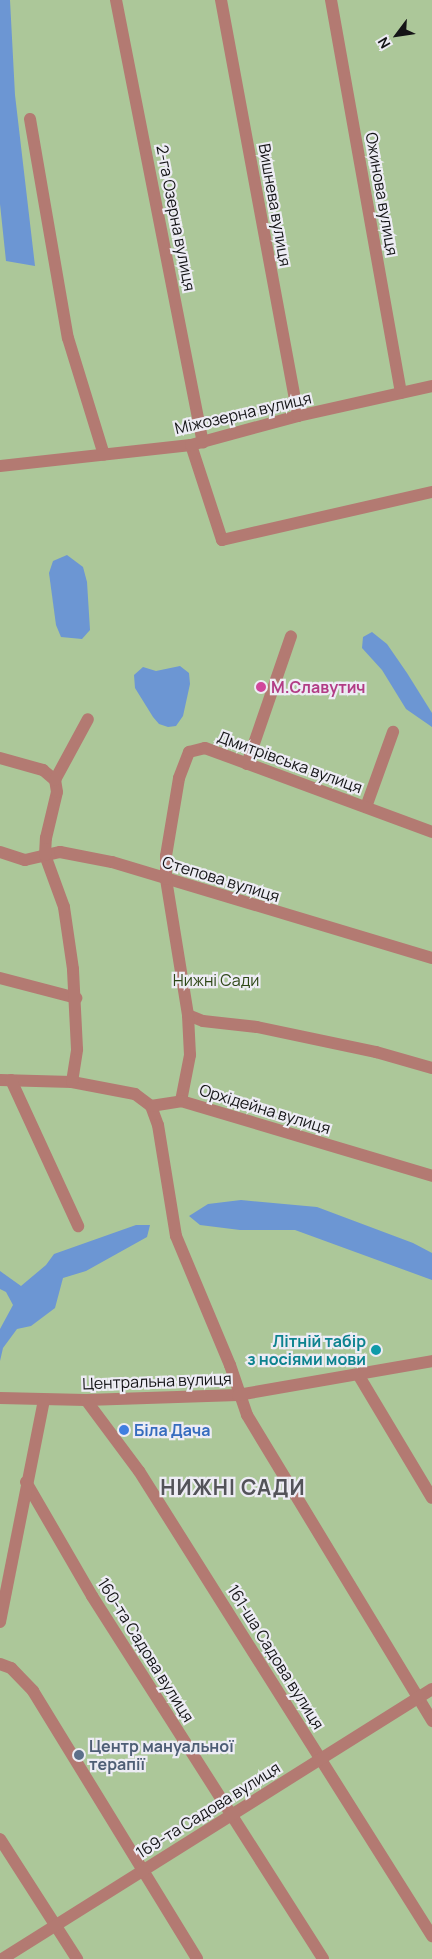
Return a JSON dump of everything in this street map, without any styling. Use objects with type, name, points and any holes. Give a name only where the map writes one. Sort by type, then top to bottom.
[{"type":"street","name":"2-га Озерна вулиця","points":[[116,0],[197,444],[222,540],[432,492]]},
{"type":"street","name":"Вишнева вулиця","points":[[221,0],[298,416]]},
{"type":"street","name":"Ожинова вулиця","points":[[331,0],[401,393]]},
{"type":"street","points":[[30,119],[68,338],[104,455]]},
{"type":"street","name":"Міжозерна вулиця","points":[[0,466],[197,444],[298,416],[432,386]]},
{"type":"street","points":[[247,764],[291,636]]},
{"type":"street","points":[[72,1082],[77,1050],[76,998],[64,908],[45,856],[46,838],[57,792],[56,780],[88,719]]},
{"type":"street","points":[[366,807],[393,732]]},
{"type":"street","name":"Дмитрівська вулиця","points":[[181,1101],[190,1055],[188,1015],[166,879],[166,856],[180,778],[189,752],[205,748],[432,832]]},
{"type":"street","points":[[0,758],[43,770],[56,780]]},
{"type":"street","name":"Степова вулиця","points":[[0,852],[25,860],[60,852],[112,862],[432,958]]},
{"type":"street","points":[[0,978],[76,998]]},
{"type":"street","points":[[188,1015],[203,1021],[257,1028],[376,1052],[432,1068]]},
{"type":"street","points":[[78,1226],[6,1080],[72,1082],[135,1094],[152,1106],[158,1125],[176,1236],[230,1365],[238,1395],[279,1473],[432,1721]]},
{"type":"street","name":"Орхідейна вулиця","points":[[152,1106],[181,1101],[432,1176]]},
{"type":"street","name":"Центральна вулиця","points":[[1,1398],[86,1400],[238,1395],[359,1376],[432,1361]]},
{"type":"street","points":[[359,1376],[432,1498]]},
{"type":"street","points":[[0,1622],[26,1482],[44,1400]]},
{"type":"street","name":"161-ша Садова вулиця","points":[[86,1400],[140,1470],[432,1936]]},
{"type":"street","name":"160-та Садова вулиця","points":[[26,1482],[92,1596],[323,1959]]},
{"type":"street","points":[[0,1664],[11,1668],[33,1691],[197,1959]]},
{"type":"street","name":"169-та Садова вулиця","points":[[2,1959],[432,1689]]},
{"type":"street","points":[[0,1839],[77,1959]]},
{"type":"green space","name":"Нижні Сади","points":[[0,0],[432,0],[432,1959],[0,1959]]},
{"type":"water","points":[[0,0],[10,0],[15,95],[35,266],[6,261],[0,204]]},
{"type":"water","points":[[67,555],[83,567],[87,582],[90,630],[82,639],[61,637],[56,625],[49,573],[53,561]]},
{"type":"water","points":[[372,632],[387,644],[407,673],[432,713],[432,727],[406,709],[382,670],[362,648],[363,637]]},
{"type":"water","points":[[180,666],[189,673],[190,684],[183,716],[176,726],[168,727],[159,724],[153,717],[135,688],[134,675],[143,667],[156,671]]},
{"type":"water","points":[[241,1200],[317,1207],[413,1243],[432,1253],[432,1280],[295,1230],[240,1230],[200,1225],[189,1216],[208,1204]]},
{"type":"water","points":[[136,1225],[150,1225],[147,1237],[86,1271],[63,1278],[55,1308],[31,1326],[17,1329],[3,1348],[0,1361],[0,1329],[13,1305],[6,1292],[0,1289],[0,1271],[21,1286],[46,1265],[54,1254]]},
{"type":"place","name":"М.Славутич","points":[[261,687]]},
{"type":"place","name":"Літній табір з носіями мови","points":[[376,1350]]},
{"type":"place","name":"Біла Дача","points":[[124,1430]]},
{"type":"place","name":"Центр мануальної терапії","points":[[79,1755]]},
{"type":"district","name":"НИЖНІ САДИ","points":[[233,1487]]}]
